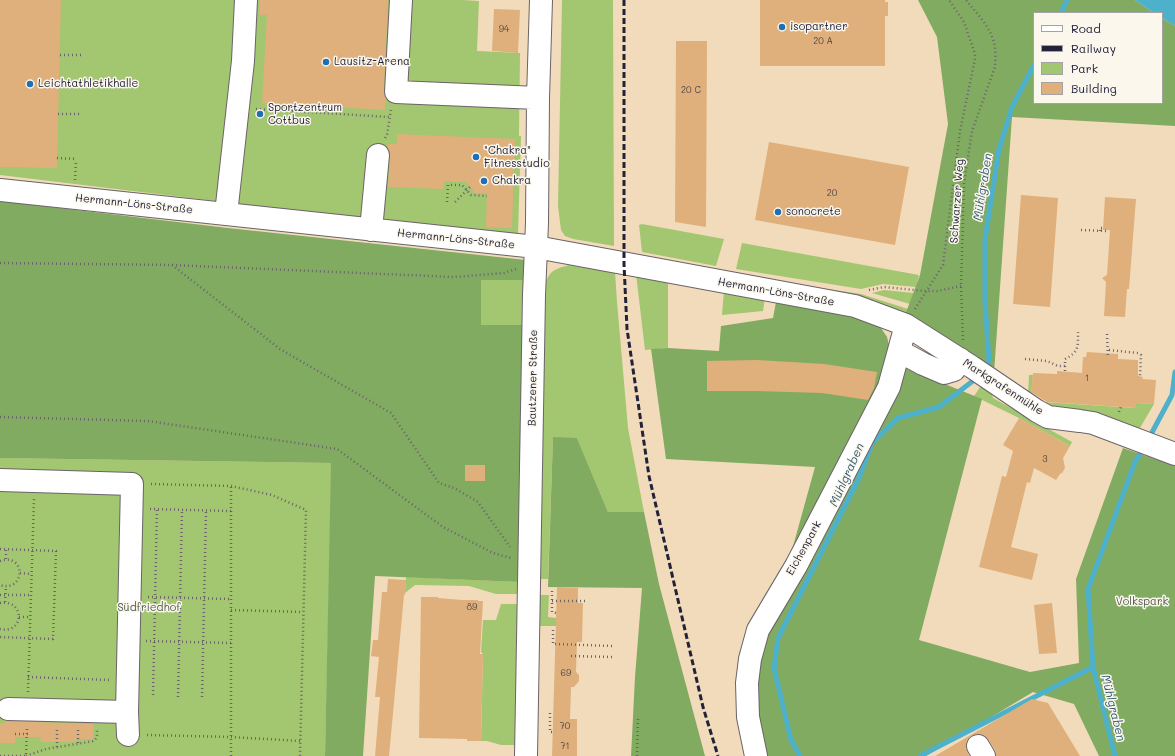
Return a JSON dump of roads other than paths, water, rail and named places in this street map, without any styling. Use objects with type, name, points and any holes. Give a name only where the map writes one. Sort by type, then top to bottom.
[{"type":"street","points":[[226,214],[242,61],[246,0]]},
{"type":"street","points":[[401,0],[396,92],[538,98]]},
{"type":"street","name":"Bautzener Straße","points":[[526,756],[524,561],[536,247],[541,0]]},
{"type":"street","points":[[370,230],[378,155]]},
{"type":"street","name":"Hermann-Löns-Straße","points":[[0,190],[536,247],[855,306],[906,325]]},
{"type":"street","name":"Eichenpark","points":[[756,756],[748,717],[747,683],[750,659],[758,630],[796,566],[890,387],[906,325]]},
{"type":"street","name":"Markgrafenmühle","points":[[906,325],[965,357],[990,380],[1048,417],[1080,420],[1092,423],[1172,453]]},
{"type":"street","points":[[899,351],[944,373],[954,370],[965,357]]},
{"type":"street","points":[[0,480],[132,484],[127,712],[128,735]]},
{"type":"street","points":[[20,716],[127,712]]},
{"type":"water","points":[[1135,0],[1175,0],[1175,26],[1163,19],[1163,12],[1153,12]]},
{"type":"waterway","name":"Mühlgraben","points":[[1061,12],[1067,0]]},
{"type":"waterway","name":"Mühlgraben","points":[[984,369],[989,361],[985,301],[985,239],[999,149],[1012,107],[1033,67]]},
{"type":"waterway","points":[[1149,438],[1172,395],[1175,372]]},
{"type":"waterway","name":"Mühlgraben","points":[[800,756],[791,740],[774,668],[778,638],[859,478],[872,443],[898,418],[939,407],[978,377]]},
{"type":"waterway","points":[[1115,756],[1093,667],[1088,589],[1135,462],[1143,448]]},
{"type":"waterway","name":"Mühlgraben","points":[[920,756],[1093,667]]},
{"type":"railway","points":[[624,0],[624,264],[627,329],[649,476],[703,707],[718,756]]},
{"type":"place","name":"isopartner","points":[[782,27]]},
{"type":"place","name":"Lausitz-Arena","points":[[326,62]]},
{"type":"place","name":"Leichtathletikhalle","points":[[30,84]]},
{"type":"place","name":"Sportzentrum Cottbus","points":[[260,114]]},
{"type":"place","name":"\"Chakra\" Fitnesstudio","points":[[476,157]]},
{"type":"place","name":"Chakra","points":[[484,181]]},
{"type":"place","name":"sonocrete","points":[[778,212]]},
{"type":"park label","name":"Volkspark","points":[[1142,602]]},
{"type":"park label","name":"Südfriedhof","points":[[149,608]]}]
